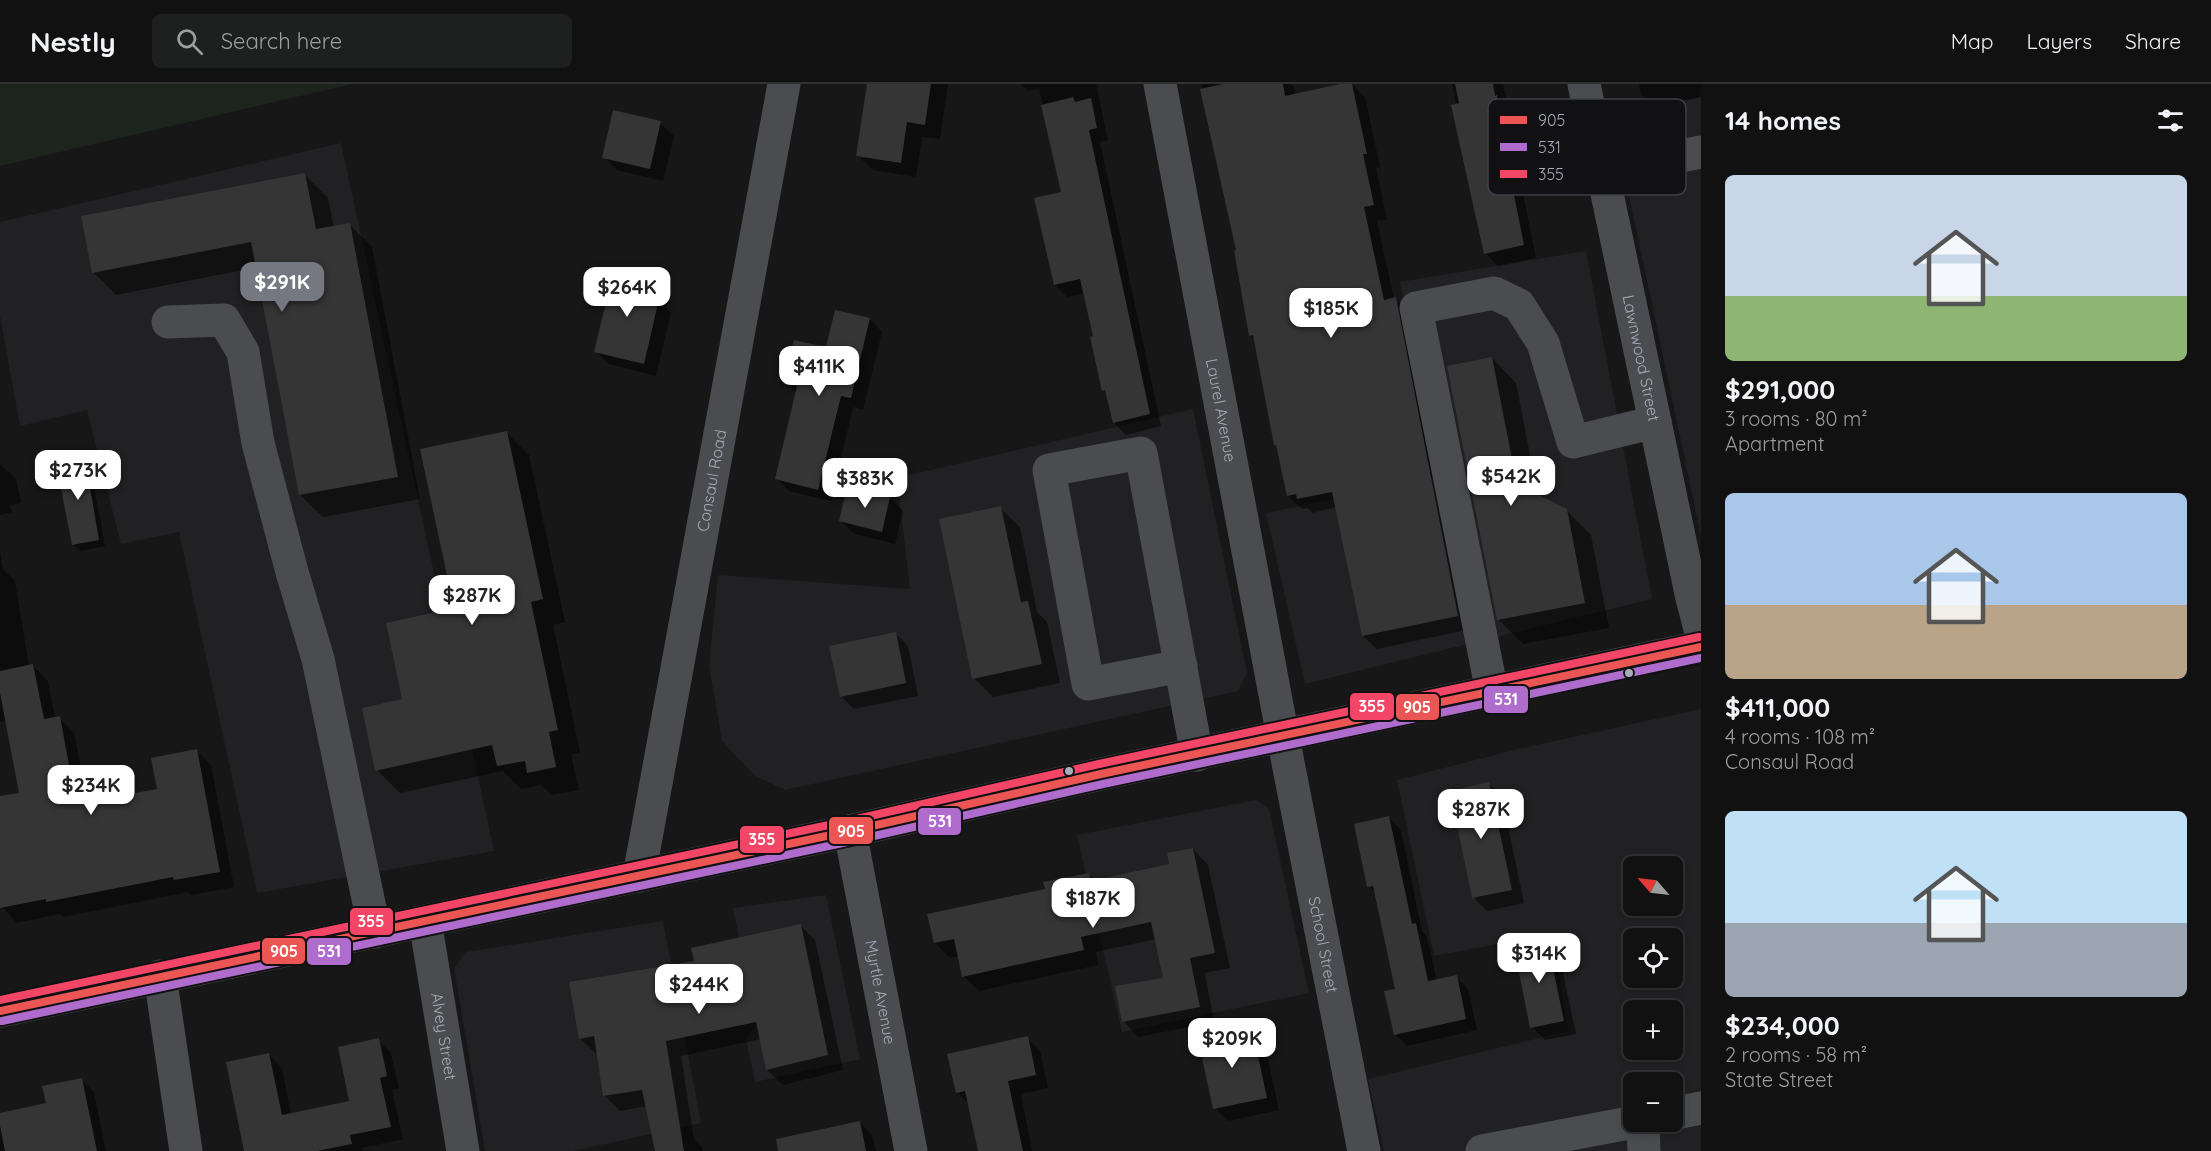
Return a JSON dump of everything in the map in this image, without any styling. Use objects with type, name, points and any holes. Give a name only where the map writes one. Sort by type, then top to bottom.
[{"type":"main road","points":[[0,1011],[850,831],[1701,647]]},
{"type":"street","name":"Consaul Road","points":[[639,876],[784,84]]},
{"type":"street","name":"Laurel Avenue","points":[[1160,84],[1283,737]]},
{"type":"street","name":"Lawnwood Street","points":[[1584,84],[1587,99]]},
{"type":"street","points":[[1686,155],[1701,152]]},
{"type":"street","name":"Lawnwood Street","points":[[1607,195],[1701,633]]},
{"type":"street","points":[[1492,692],[1416,308],[1494,293],[1519,305],[1543,343],[1573,442],[1655,422]]},
{"type":"street","points":[[168,322],[224,320],[243,352],[258,443],[318,659],[375,932]]},
{"type":"street","points":[[1181,666],[1088,684],[1049,470],[1141,453],[1181,666],[1197,755]]},
{"type":"street","name":"School Street","points":[[1283,737],[1364,1151]]},
{"type":"street","name":"Myrtle Avenue","points":[[850,831],[911,1151]]},
{"type":"street","name":"Alvey Street","points":[[425,921],[464,1151]]},
{"type":"street","points":[[160,976],[186,1151]]},
{"type":"street","points":[[1683,1112],[1701,1108]]},
{"type":"street","points":[[1482,1151],[1623,1124]]},
{"type":"street","points":[[1643,1132],[1644,1151]]},
{"type":"shaded area","points":[[0,84],[352,84],[0,166]]},
{"type":"shaded area","points":[[1701,97],[1701,536],[1629,195],[1686,195],[1686,100]]},
{"type":"shaded area","points":[[341,143],[494,851],[257,893],[179,532],[121,544],[87,410],[20,426],[0,316],[0,222]]},
{"type":"shaded area","points":[[1586,251],[1652,599],[1305,684],[1266,513],[1442,477],[1400,282]]},
{"type":"shaded area","points":[[1193,409],[1247,673],[1238,691],[785,790],[755,776],[722,741],[709,666],[718,575],[910,589],[897,478]]},
{"type":"shaded area","points":[[1701,709],[1701,1151],[1384,1151],[1368,1079],[1569,1031],[1551,934],[1434,956],[1397,780],[1518,749]]},
{"type":"shaded area","points":[[1256,800],[1269,809],[1309,993],[1122,1032],[1077,835]]},
{"type":"shaded area","points":[[826,895],[860,1059],[755,1082],[746,1039],[757,1024],[733,908]]},
{"type":"shaded area","points":[[663,921],[701,1123],[573,1151],[485,1151],[454,968],[466,952]]},
{"type":"building","points":[[867,84],[931,84],[925,125],[907,122],[901,163],[856,156]]},
{"type":"building","points":[[1223,84],[1283,84],[1285,96],[1340,84],[1352,84],[1367,154],[1363,154],[1374,205],[1364,207],[1384,300],[1396,297],[1458,616],[1362,636],[1332,492],[1297,499],[1296,494],[1287,496],[1276,445],[1274,445],[1253,335],[1249,336],[1234,250],[1236,250],[1200,89]]},
{"type":"building","points":[[1455,84],[1493,84],[1498,99],[1488,99],[1488,195],[1514,195],[1524,245],[1484,254],[1451,105],[1459,103]]},
{"type":"building","points":[[1073,97],[1075,102],[1091,98],[1097,128],[1089,130],[1150,414],[1113,423],[1105,390],[1102,391],[1080,279],[1054,285],[1034,198],[1061,192],[1041,105]]},
{"type":"building","points":[[613,110],[661,121],[650,169],[602,158]]},
{"type":"building","points":[[305,173],[316,229],[350,223],[398,477],[299,495],[251,242],[92,273],[81,216]]},
{"type":"building","points":[[614,269],[650,278],[646,296],[659,299],[644,364],[594,352]]},
{"type":"building","points":[[835,310],[870,318],[851,398],[841,396],[818,490],[775,479],[797,386],[783,382],[794,340],[826,347]]},
{"type":"building","points":[[1492,357],[1517,484],[1567,509],[1585,603],[1497,620],[1447,366]]},
{"type":"building","points":[[507,431],[543,599],[531,602],[558,730],[549,732],[556,767],[527,773],[525,761],[497,766],[492,745],[375,771],[362,708],[402,699],[386,623],[454,608],[420,449]]},
{"type":"building","points":[[85,458],[99,540],[72,545],[56,463]]},
{"type":"building","points":[[847,487],[890,497],[882,532],[839,521]]},
{"type":"building","points":[[1001,506],[1021,602],[1028,601],[1042,664],[972,679],[939,519]]},
{"type":"building","points":[[896,632],[906,683],[840,697],[829,646]]},
{"type":"building","points":[[33,664],[44,719],[60,716],[76,804],[157,789],[151,758],[197,749],[220,872],[174,880],[173,877],[46,902],[46,899],[0,908],[0,796],[19,793],[0,693],[0,671]]},
{"type":"building","points":[[1489,782],[1512,890],[1472,898],[1450,791]]},
{"type":"building","points":[[1389,816],[1412,924],[1416,923],[1428,981],[1457,975],[1466,1019],[1394,1035],[1384,991],[1395,989],[1373,886],[1367,887],[1354,824]]},
{"type":"building","points":[[1193,848],[1215,953],[1190,958],[1200,1007],[1122,1022],[1115,986],[1163,978],[1151,922],[1081,937],[1084,950],[962,977],[954,939],[934,943],[927,914],[1045,889],[1043,882],[1089,873],[1091,881],[1169,864],[1167,853]]},
{"type":"building","points":[[801,924],[828,1055],[766,1070],[756,1022],[666,1041],[684,1151],[655,1151],[642,1090],[603,1096],[594,1036],[579,1039],[569,982],[694,961],[691,948]]},
{"type":"building","points":[[1547,939],[1564,1021],[1530,1028],[1514,947]]},
{"type":"building","points":[[1252,1028],[1267,1098],[1213,1109],[1198,1039]]},
{"type":"building","points":[[1028,1036],[1036,1075],[1008,1081],[1023,1151],[978,1151],[965,1091],[956,1093],[947,1054]]},
{"type":"building","points":[[379,1038],[387,1076],[380,1078],[391,1127],[350,1135],[352,1144],[317,1151],[244,1151],[226,1062],[269,1053],[282,1115],[349,1101],[338,1047]]},
{"type":"building","points":[[82,1078],[97,1151],[5,1151],[0,1113],[46,1103],[42,1086]]},
{"type":"building","points":[[860,1121],[866,1151],[778,1151],[776,1139]]},
{"type":"transit line","name":"355","points":[[0,1000],[848,821],[1099,764],[1699,637]]},
{"type":"transit line","name":"905","points":[[0,1011],[850,831],[1101,774],[1701,647]]},
{"type":"transit line","name":"531","points":[[2,1021],[1701,658]]}]
